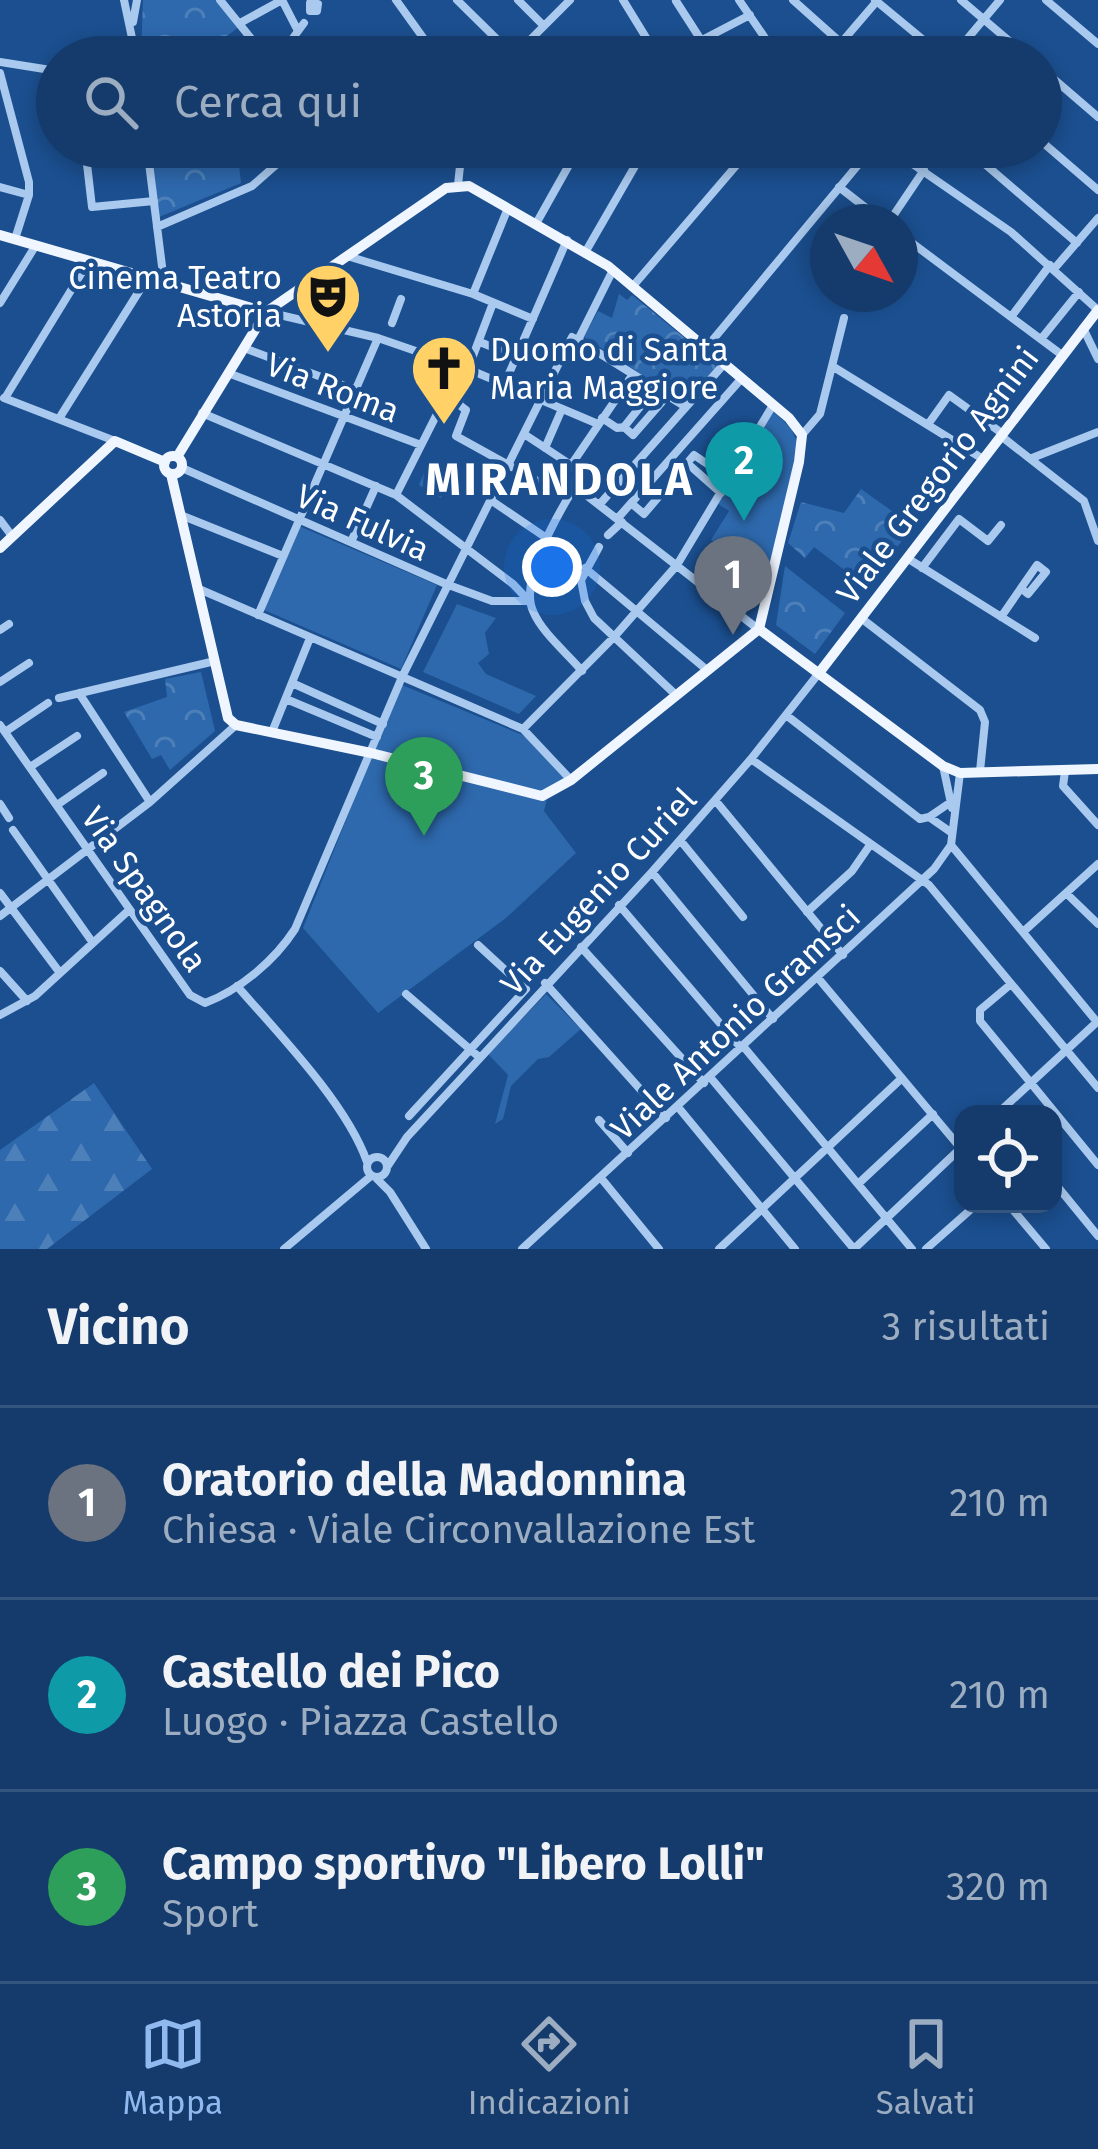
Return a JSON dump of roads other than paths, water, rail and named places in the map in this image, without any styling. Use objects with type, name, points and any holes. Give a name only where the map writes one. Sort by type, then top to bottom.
[{"type":"main road","points":[[458,184],[508,206],[614,270],[802,435],[759,629],[571,780],[555,791],[530,794],[236,725],[228,718],[174,465],[266,312],[446,188],[458,184]]},
{"type":"main road","points":[[0,235],[266,312]]},
{"type":"main road","name":"Viale Gregorio Agnini","points":[[819,674],[1098,310]]},
{"type":"main road","points":[[0,548],[115,440],[174,465]]},
{"type":"main road","points":[[759,629],[944,766],[960,773],[1098,769]]},
{"type":"street","points":[[124,0],[133,26]]},
{"type":"street","points":[[133,36],[137,0]]},
{"type":"street","points":[[220,0],[250,36]]},
{"type":"street","points":[[240,23],[282,0],[301,27],[294,36]]},
{"type":"street","points":[[396,0],[422,36]]},
{"type":"street","points":[[457,0],[493,36]]},
{"type":"street","points":[[518,0],[544,26]]},
{"type":"street","points":[[534,36],[570,0]]},
{"type":"street","points":[[623,0],[645,36]]},
{"type":"street","points":[[739,0],[764,36]]},
{"type":"street","points":[[793,0],[832,36]]},
{"type":"street","points":[[962,0],[1004,36]]},
{"type":"street","points":[[968,36],[1000,0]]},
{"type":"street","points":[[1046,0],[1098,44]]},
{"type":"street","points":[[676,1],[699,36]]},
{"type":"street","points":[[848,36],[876,1],[921,36]]},
{"type":"street","points":[[710,36],[750,15]]},
{"type":"street","points":[[0,62],[36,68]]},
{"type":"street","points":[[0,73],[29,195],[15,239]]},
{"type":"street","points":[[1062,86],[1098,117]]},
{"type":"street","points":[[1062,159],[1098,190]]},
{"type":"street","points":[[87,168],[92,207],[154,201]]},
{"type":"street","points":[[150,168],[164,281]]},
{"type":"street","points":[[157,226],[260,181],[275,168]]},
{"type":"street","points":[[458,184],[460,168]]},
{"type":"street","points":[[536,222],[567,168]]},
{"type":"street","points":[[586,251],[634,168]]},
{"type":"street","points":[[633,286],[734,168]]},
{"type":"street","points":[[706,348],[856,168]]},
{"type":"street","points":[[921,168],[986,212],[1098,310]]},
{"type":"street","points":[[990,168],[1077,243]]},
{"type":"street","points":[[899,204],[924,170]]},
{"type":"street","points":[[0,187],[29,195]]},
{"type":"street","points":[[839,188],[861,204]]},
{"type":"street","points":[[473,294],[508,206]]},
{"type":"street","points":[[1011,316],[1098,218]]},
{"type":"street","points":[[504,385],[567,240]]},
{"type":"street","points":[[0,303],[36,245]]},
{"type":"street","points":[[918,247],[1062,355]]},
{"type":"street","points":[[346,256],[473,294],[533,319]]},
{"type":"street","points":[[91,259],[2,397],[115,440]]},
{"type":"street","points":[[578,340],[614,270]]},
{"type":"street","points":[[60,418],[148,277]]},
{"type":"street","points":[[1041,340],[1079,292]]},
{"type":"street","points":[[392,323],[401,299]]},
{"type":"street","points":[[397,495],[445,398],[480,342],[494,303]]},
{"type":"street","points":[[266,312],[383,338],[633,435],[668,396]]},
{"type":"street","points":[[802,435],[820,414],[844,318]]},
{"type":"street","points":[[1083,328],[1098,359]]},
{"type":"street","points":[[237,986],[284,946],[295,929],[402,677],[572,337],[686,407]]},
{"type":"street","points":[[258,615],[383,338]]},
{"type":"street","points":[[480,342],[516,357]]},
{"type":"street","points":[[244,348],[356,390]]},
{"type":"street","points":[[599,505],[725,363]]},
{"type":"street","points":[[832,366],[983,459]]},
{"type":"street","points":[[458,404],[466,369]]},
{"type":"street","name":"Via Roma","points":[[228,373],[421,445]]},
{"type":"street","points":[[633,374],[563,477],[759,629]]},
{"type":"street","points":[[608,535],[742,378]]},
{"type":"street","points":[[623,428],[655,388]]},
{"type":"street","points":[[929,423],[949,395],[1084,501],[1093,512],[1098,541]]},
{"type":"street","points":[[696,396],[713,411]]},
{"type":"street","points":[[445,398],[466,410],[456,436],[568,498]]},
{"type":"street","points":[[523,729],[638,612],[677,565],[773,405]]},
{"type":"street","points":[[545,448],[562,409]]},
{"type":"street","points":[[202,413],[397,495],[529,601]]},
{"type":"street","points":[[1031,458],[1098,432]]},
{"type":"street","points":[[524,434],[571,465]]},
{"type":"street","points":[[691,459],[728,478]]},
{"type":"street","points":[[631,503],[644,514],[691,459]]},
{"type":"street","points":[[691,459],[721,493]]},
{"type":"street","name":"Via Fulvia","points":[[174,465],[446,584],[492,601],[529,601]]},
{"type":"street","points":[[351,542],[376,486]]},
{"type":"street","points":[[575,487],[548,539],[529,588],[529,601],[534,616],[582,671]]},
{"type":"street","points":[[492,501],[548,539]]},
{"type":"street","points":[[183,516],[283,556]]},
{"type":"street","points":[[922,568],[959,519],[988,541],[1001,525]]},
{"type":"street","points":[[0,520],[13,536]]},
{"type":"street","points":[[599,547],[581,588],[587,608],[677,696]]},
{"type":"street","points":[[907,558],[1035,638]]},
{"type":"street","points":[[586,568],[708,671]]},
{"type":"street","points":[[199,589],[523,729],[571,780]]},
{"type":"street","points":[[1000,617],[1022,589]]},
{"type":"street","points":[[861,618],[980,710],[986,722],[980,771]]},
{"type":"street","points":[[272,732],[310,638]]},
{"type":"street","points":[[59,698],[215,661]]},
{"type":"street","points":[[0,682],[29,663]]},
{"type":"street","name":"Via Eugenio Curiel","points":[[386,1170],[407,1137],[530,992],[545,983],[652,872],[819,674]]},
{"type":"street","points":[[292,683],[383,724]]},
{"type":"street","points":[[79,693],[150,802]]},
{"type":"street","points":[[286,699],[377,737]]},
{"type":"street","points":[[2,730],[48,704]]},
{"type":"street","points":[[786,715],[920,819],[951,802]]},
{"type":"street","points":[[0,916],[150,802],[236,725]]},
{"type":"street","name":"Via Spagnola","points":[[2,730],[199,1004],[237,986],[301,1060],[357,1139],[370,1171],[390,1192],[426,1249]]},
{"type":"street","points":[[30,766],[77,736]]},
{"type":"street","points":[[751,759],[929,885],[1098,1088]]},
{"type":"street","points":[[944,766],[953,816]]},
{"type":"street","points":[[1065,769],[1064,786],[1098,825]]},
{"type":"street","points":[[57,806],[103,773]]},
{"type":"street","points":[[960,773],[951,845],[1098,1022],[1008,1105]]},
{"type":"street","points":[[715,800],[843,956]]},
{"type":"street","points":[[0,804],[9,818]]},
{"type":"street","points":[[929,818],[952,833]]},
{"type":"street","points":[[13,830],[93,943]]},
{"type":"street","points":[[680,841],[743,917]]},
{"type":"street","points":[[807,912],[852,871],[870,845]]},
{"type":"street","name":"Viale Antonio Gramsci","points":[[523,1249],[843,956],[921,881],[951,845]]},
{"type":"street","points":[[1023,932],[1098,864]]},
{"type":"street","points":[[652,872],[773,1020]]},
{"type":"street","points":[[0,893],[60,974]]},
{"type":"street","points":[[1066,893],[1098,924]]},
{"type":"street","points":[[619,905],[912,1249]]},
{"type":"street","points":[[0,1015],[28,1001],[128,910]]},
{"type":"street","points":[[409,1116],[530,992],[478,945]]},
{"type":"street","points":[[580,947],[707,1080],[854,1249],[954,1155]]},
{"type":"street","points":[[0,971],[23,1001],[28,1001]]},
{"type":"street","points":[[818,978],[954,1139]]},
{"type":"street","points":[[545,983],[666,1118]]},
{"type":"street","points":[[1011,984],[979,1015],[1098,1165]]},
{"type":"street","points":[[406,994],[479,1057]]},
{"type":"street","points":[[719,1249],[902,1078]]},
{"type":"street","points":[[678,1106],[795,1249]]},
{"type":"street","points":[[858,1184],[933,1114]]},
{"type":"street","points":[[599,1120],[628,1153]]},
{"type":"street","name":"Via Eugenio Curiel","points":[[370,1171],[378,1156],[407,1137]]},
{"type":"street","name":"Via Spagnola","points":[[357,1139],[378,1156],[390,1192]]},
{"type":"street","points":[[284,1249],[370,1171],[386,1170]]},
{"type":"street","points":[[601,1178],[659,1249]]},
{"type":"street","points":[[1062,1192],[1098,1236]]},
{"type":"street","points":[[926,1249],[967,1213]]},
{"type":"street","points":[[1015,1213],[1043,1248]]},
{"type":"place","name":"Cinema Teatro Astoria","points":[[328,355]]},
{"type":"place","name":"Duomo di Santa Maria Maggiore","points":[[444,427]]},
{"type":"place","name":"Castello dei Pico","points":[[744,521]]},
{"type":"place","name":"Oratorio della Madonnina","points":[[733,635]]},
{"type":"place","name":"Campo sportivo \"Libero Lolli\"","points":[[424,836]]},
{"type":"district","name":"MIRANDOLA","points":[[560,479]]}]
